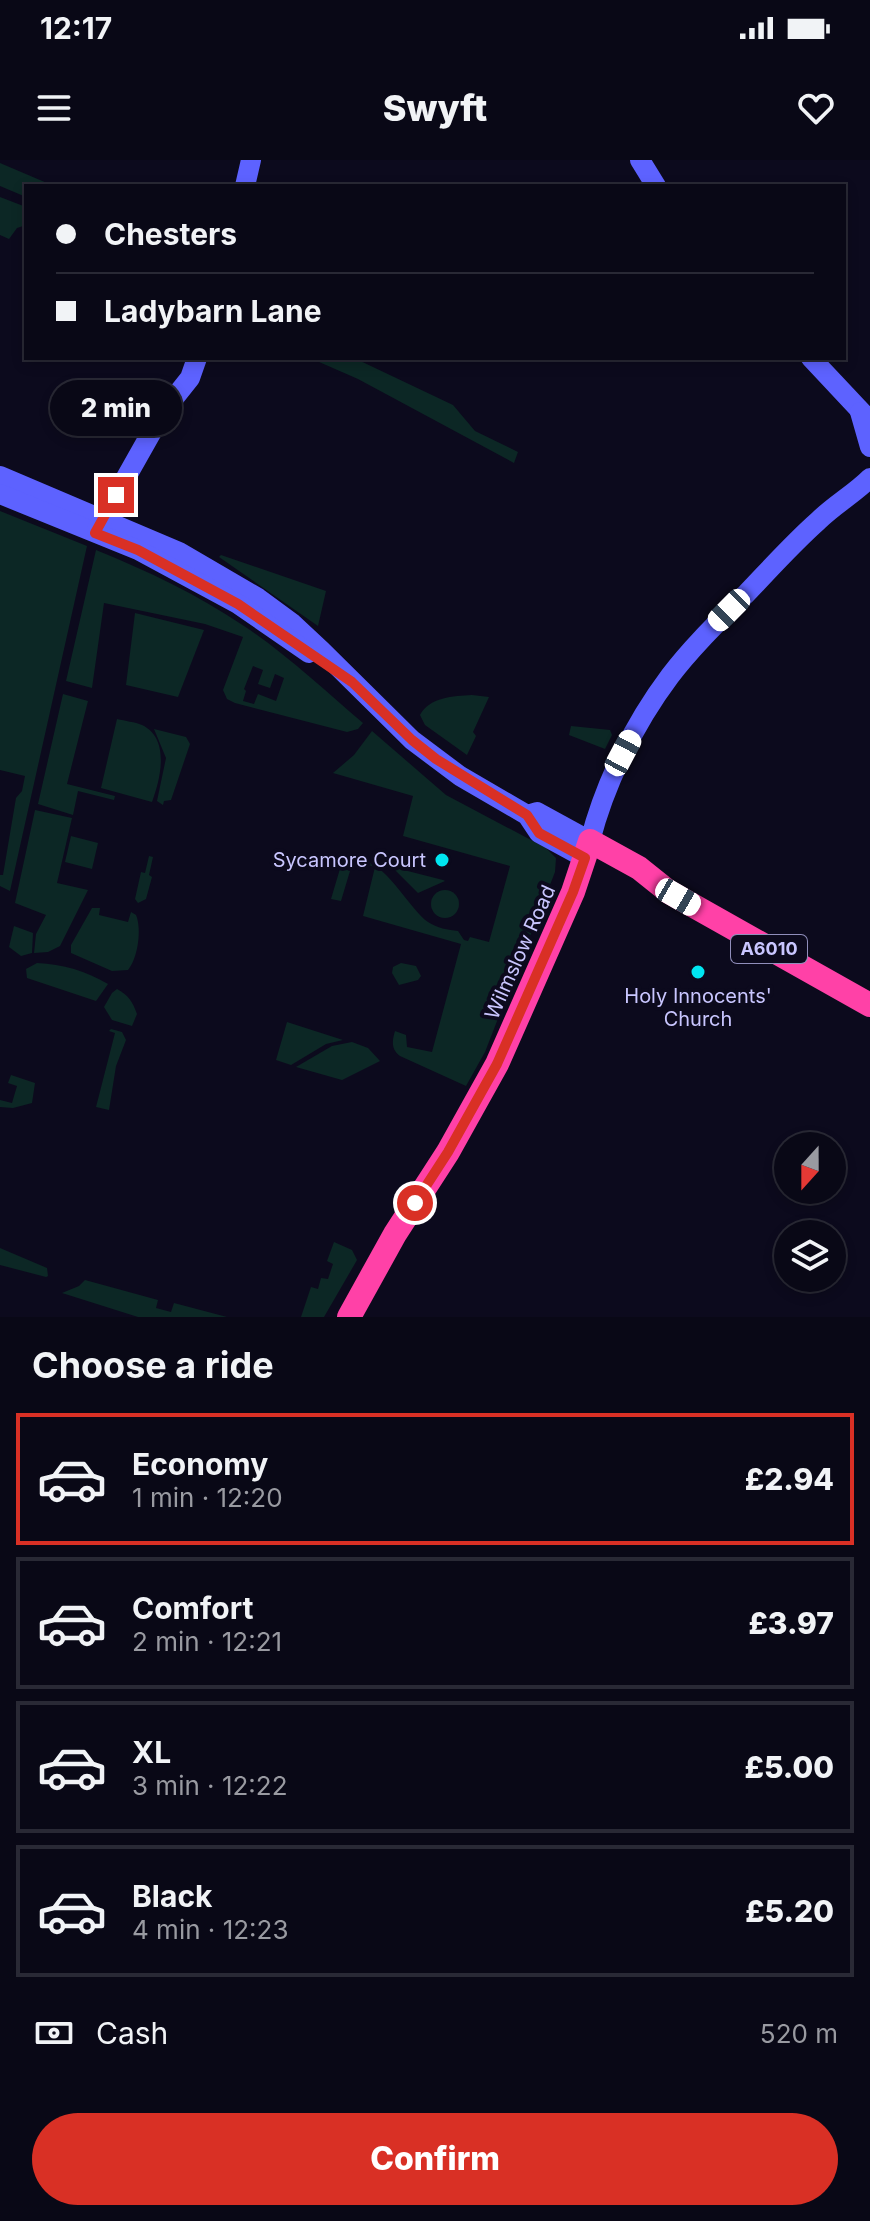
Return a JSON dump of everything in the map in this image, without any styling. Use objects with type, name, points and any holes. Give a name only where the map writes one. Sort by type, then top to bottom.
[{"type":"highway","name":"A6010","points":[[588,849],[630,880],[669,892],[870,1005]]},
{"type":"highway","name":"Wilmslow Road","points":[[349,1317],[395,1234],[485,1088],[564,912],[588,849]]},
{"type":"main road","points":[[245,184],[251,160]]},
{"type":"main road","points":[[640,160],[655,184]]},
{"type":"main road","points":[[98,526],[163,412],[190,378],[196,360]]},
{"type":"main road","points":[[813,360],[865,417],[870,447]]},
{"type":"main road","points":[[0,476],[238,604],[352,682],[436,759],[527,815],[537,812],[588,849]]},
{"type":"main road","name":"Wilmslow Road","points":[[588,849],[597,814],[623,753],[669,677],[715,623],[765,572],[821,518],[870,478]]},
{"type":"main road","points":[[0,494],[98,526]]},
{"type":"green space","points":[[0,163],[49,184],[24,184],[24,196],[0,186]]},
{"type":"green space","points":[[0,197],[24,206],[24,226],[17,228],[9,239],[0,235]]},
{"type":"green space","points":[[315,360],[358,360],[453,405],[475,431],[518,452],[514,463],[358,379]]},
{"type":"green space","points":[[0,511],[87,546],[10,891],[0,886],[0,875],[3,875],[16,798],[22,791],[25,776],[0,770]]},
{"type":"green space","points":[[96,550],[172,584],[244,626],[275,648],[363,723],[358,729],[347,732],[235,703],[227,699],[223,690],[243,637],[205,624],[104,603],[92,688],[66,681]],"holes":[[[253,666],[263,670],[258,684],[270,688],[275,674],[284,678],[276,701],[258,694],[254,704],[243,701]]]},
{"type":"green space","points":[[221,555],[326,591],[318,626],[219,557]]},
{"type":"green space","points":[[135,613],[204,630],[178,697],[126,685]]},
{"type":"green space","points":[[63,694],[88,701],[67,784],[115,796],[114,800],[78,791],[73,815],[38,804]]},
{"type":"green space","points":[[472,695],[489,697],[473,732],[476,736],[467,755],[425,725],[420,715],[436,701]]},
{"type":"green space","points":[[117,719],[142,725],[157,740],[161,760],[152,802],[101,788]]},
{"type":"green space","points":[[571,726],[610,730],[612,735],[605,749],[569,735]]},
{"type":"green space","points":[[154,729],[186,737],[190,744],[171,800],[164,801],[163,805],[157,801],[166,758]]},
{"type":"green space","points":[[372,731],[446,795],[546,848],[556,858],[555,872],[485,1052],[466,1086],[400,1056],[393,1045],[395,1031],[406,1035],[407,1047],[432,1052],[461,944],[363,916],[375,867],[353,861],[341,901],[331,899],[342,862],[355,858],[367,861],[379,868],[390,879],[428,922],[458,931],[464,940],[468,941],[470,937],[489,942],[510,866],[403,836],[413,796],[333,773],[354,755]]},
{"type":"green space","points":[[35,810],[72,818],[57,883],[88,890],[60,946],[48,952],[34,953],[36,934],[46,915],[15,903]]},
{"type":"green space","points":[[71,836],[98,843],[92,869],[65,862]]},
{"type":"green space","points":[[149,856],[153,857],[149,875],[152,877],[146,899],[138,903],[135,899],[141,872],[145,873]]},
{"type":"green space","points":[[392,867],[443,880],[445,881],[418,893]]},
{"type":"green space","points":[[445,890],[455,894],[459,904],[455,914],[445,918],[435,914],[431,904],[435,894]]},
{"type":"green space","points":[[92,908],[100,908],[99,915],[128,922],[131,912],[136,915],[138,943],[128,970],[112,971],[71,953],[71,945]]},
{"type":"green space","points":[[14,926],[33,933],[32,953],[21,956],[9,947]]},
{"type":"green space","points":[[37,963],[74,969],[108,984],[96,1001],[27,978],[26,969]]},
{"type":"green space","points":[[401,963],[416,966],[421,976],[418,980],[399,985],[392,973],[393,967]]},
{"type":"green space","points":[[117,989],[132,1002],[135,1009],[137,1014],[132,1026],[112,1020],[104,1007]]},
{"type":"green space","points":[[287,1022],[343,1040],[326,1044],[291,1065],[276,1060]]},
{"type":"green space","points":[[109,1031],[122,1032],[126,1040],[116,1066],[109,1110],[96,1107],[115,1033]]},
{"type":"green space","points":[[352,1042],[368,1048],[380,1061],[342,1080],[296,1067],[332,1046]]},
{"type":"green space","points":[[11,1075],[35,1083],[32,1103],[13,1108],[0,1107],[0,1100],[12,1103],[17,1086],[8,1083]]},
{"type":"green space","points":[[334,1242],[352,1250],[357,1260],[324,1317],[301,1317],[311,1287],[318,1289],[321,1278],[328,1279],[333,1264],[327,1261]]},
{"type":"green space","points":[[0,1248],[47,1268],[48,1276],[0,1265]]},
{"type":"green space","points":[[85,1280],[158,1300],[156,1308],[171,1312],[174,1303],[227,1317],[138,1317],[62,1293]]},
{"type":"place","name":"Sycamore Court","points":[[442,860]]},
{"type":"place","name":"Holy Innocents' Church","points":[[698,972]]},
{"type":"route","points":[[116,495],[95,533],[138,550],[238,604],[352,682],[436,759],[527,815],[539,833],[585,858],[497,1064],[448,1152],[415,1203]]}]
